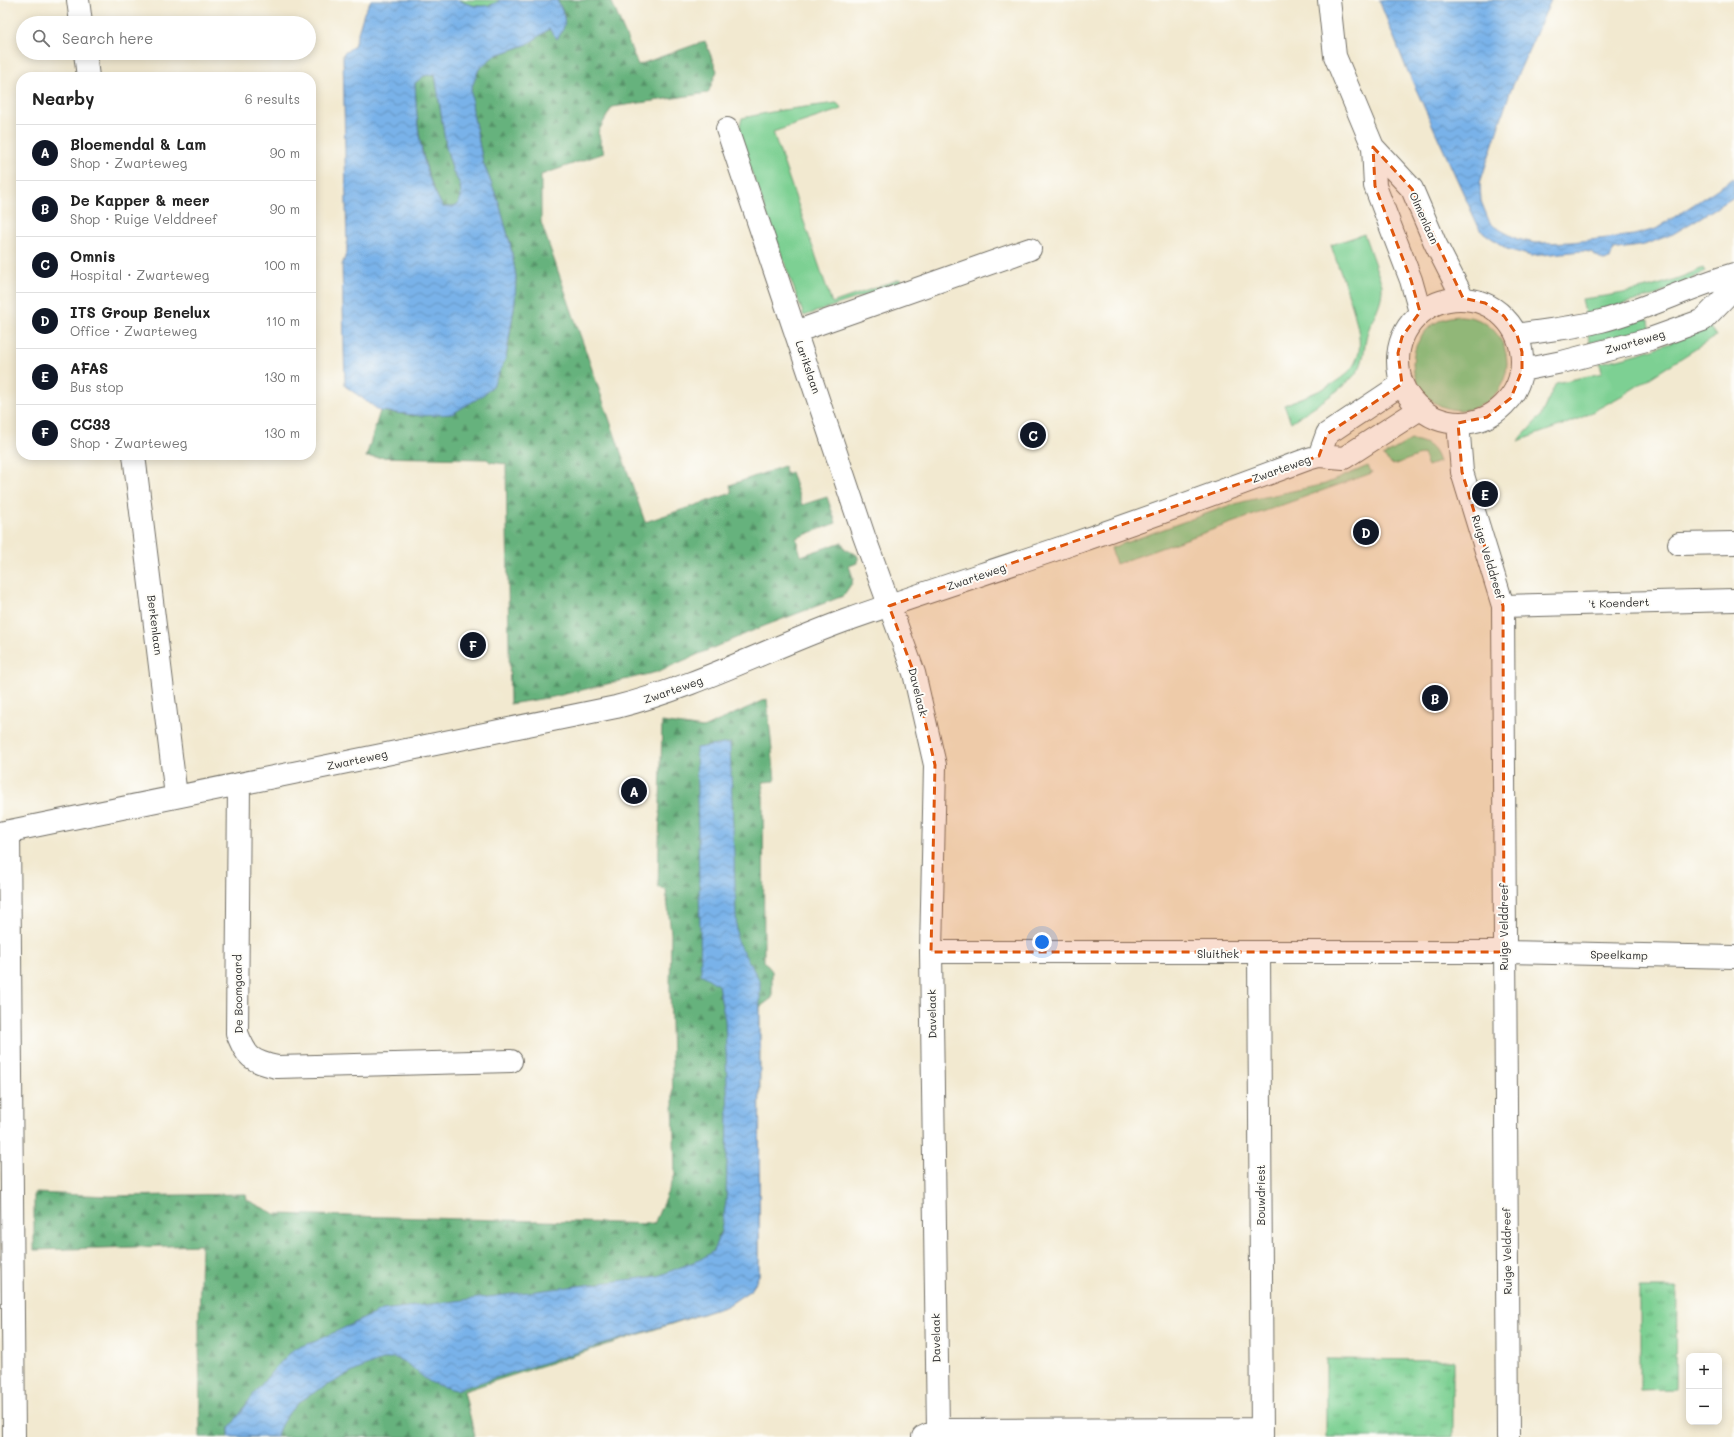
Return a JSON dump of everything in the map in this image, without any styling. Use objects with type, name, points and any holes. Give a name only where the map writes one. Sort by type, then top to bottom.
[{"type":"street","points":[[78,0],[80,16]]},
{"type":"street","name":"Olmenlaan","points":[[1330,0],[1336,56],[1373,147],[1375,186],[1411,280],[1420,312]]},
{"type":"street","points":[[86,60],[87,72]]},
{"type":"street","name":"Larikslaan","points":[[727,128],[889,606]]},
{"type":"street","name":"Olmenlaan","points":[[1373,147],[1412,189],[1434,243],[1463,298]]},
{"type":"street","points":[[795,332],[1030,249]]},
{"type":"street","points":[[1516,335],[1600,321],[1662,301],[1702,284],[1734,274]]},
{"type":"street","name":"Zwarteweg","points":[[1522,370],[1562,362],[1650,339],[1703,320],[1734,288]]},
{"type":"street","points":[[1463,298],[1485,303],[1495,309],[1511,325],[1522,352],[1522,370],[1514,391],[1500,409],[1487,417],[1473,422],[1444,422],[1431,417],[1409,398],[1402,384],[1398,369],[1398,353],[1402,337],[1420,312],[1440,301],[1463,298]]},
{"type":"street","name":"Zwarteweg","points":[[1319,456],[1327,434],[1402,384]]},
{"type":"street","name":"Zwarteweg","points":[[5,832],[650,699],[690,685],[793,641],[889,606],[1074,544],[1319,456],[1344,458],[1420,409]]},
{"type":"street","name":"Ruige Velddreef","points":[[1458,423],[1462,472],[1503,606],[1508,1437]]},
{"type":"street","name":"Berkenlaan","points":[[135,460],[176,796]]},
{"type":"street","points":[[1679,544],[1734,543]]},
{"type":"street","name":"'t Koendert","points":[[1503,606],[1734,600]]},
{"type":"street","name":"Davelaak","points":[[889,606],[914,673],[935,765],[931,952],[930,1433]]},
{"type":"street","name":"De Boomgaard","points":[[239,784],[237,1033],[244,1051],[257,1063],[277,1067],[511,1061]]},
{"type":"street","points":[[5,832],[7,1231],[14,1437]]},
{"type":"street","name":"Sluithek","points":[[931,952],[1259,954],[1504,952]]},
{"type":"street","name":"Speelkamp","points":[[1504,952],[1734,957]]},
{"type":"street","name":"Bouwdriest","points":[[1259,954],[1262,1433]]},
{"type":"street","points":[[930,1433],[1262,1433]]},
{"type":"highlighted area","points":[[1373,147],[1412,189],[1463,298],[1485,303],[1504,316],[1517,335],[1522,352],[1522,370],[1511,398],[1487,417],[1458,423],[1462,472],[1503,606],[1504,952],[931,952],[935,765],[914,673],[889,606],[1319,456],[1327,434],[1402,384],[1398,353],[1402,337],[1420,312],[1411,280],[1375,186]]},
{"type":"green space","points":[[459,0],[500,0],[491,5],[480,6]]},
{"type":"green space","points":[[557,0],[611,0],[638,65],[705,41],[717,71],[708,93],[612,107],[598,132],[604,153],[541,175],[541,222],[645,522],[732,493],[730,485],[784,466],[787,474],[791,472],[802,505],[827,497],[836,523],[796,538],[801,556],[842,542],[845,549],[857,555],[859,560],[857,560],[857,563],[849,566],[853,578],[852,583],[843,596],[759,628],[657,672],[553,697],[510,704],[506,464],[490,462],[487,459],[366,457],[380,411],[421,416],[468,403],[482,396],[493,386],[506,358],[515,302],[516,276],[510,243],[499,203],[483,162],[473,113],[471,89],[479,69],[494,56],[528,44],[549,29],[557,39],[565,15]]},
{"type":"green space","points":[[435,74],[446,147],[453,172],[460,184],[461,197],[458,204],[453,207],[443,207],[436,193],[425,162],[419,131],[415,83],[424,76]]},
{"type":"green space","points":[[836,103],[842,109],[773,132],[832,303],[900,279],[901,283],[804,316],[741,143],[740,125],[742,118],[782,110]]},
{"type":"green space","points":[[1364,234],[1382,285],[1382,291],[1380,303],[1367,335],[1360,367],[1355,374],[1339,389],[1291,422],[1284,405],[1317,392],[1340,379],[1349,371],[1357,358],[1359,352],[1358,328],[1350,299],[1331,245]]},
{"type":"green space","points":[[1703,268],[1705,272],[1657,295],[1585,314],[1582,299],[1644,289],[1687,275]]},
{"type":"green space","points":[[1451,316],[1469,316],[1478,319],[1494,329],[1504,345],[1507,354],[1507,372],[1504,381],[1494,397],[1478,407],[1469,410],[1451,410],[1442,407],[1426,397],[1416,381],[1413,372],[1413,354],[1416,345],[1426,329],[1442,319]]},
{"type":"green space","points":[[1644,319],[1649,320],[1650,328],[1589,343],[1588,334]]},
{"type":"green space","points":[[1709,326],[1716,336],[1623,395],[1579,419],[1518,441],[1540,417],[1556,383],[1602,373],[1600,363],[1655,348]]},
{"type":"green space","points":[[1411,440],[1422,442],[1430,446],[1439,462],[1428,466],[1423,454],[1393,465],[1383,456]]},
{"type":"green space","points":[[1368,466],[1372,473],[1116,564],[1111,548],[1225,507],[1325,484]]},
{"type":"green space","points":[[767,699],[775,781],[763,782],[764,961],[772,971],[772,998],[760,1007],[759,1275],[752,1289],[727,1306],[464,1391],[475,1437],[241,1437],[229,1429],[229,1437],[200,1437],[199,1320],[201,1245],[34,1250],[34,1193],[110,1196],[246,1194],[247,1200],[275,1214],[654,1224],[675,1175],[670,987],[671,933],[666,890],[658,887],[662,722],[703,728]]},
{"type":"green space","points":[[1640,1288],[1677,1288],[1676,1389],[1640,1390]]},
{"type":"green space","points":[[1326,1359],[1453,1360],[1453,1437],[1326,1437]]},
{"type":"water","points":[[371,0],[459,0],[469,4],[485,6],[496,3],[500,0],[557,0],[564,15],[563,29],[557,39],[549,29],[528,44],[494,56],[479,69],[471,89],[473,113],[483,162],[499,203],[510,243],[516,276],[515,302],[506,358],[493,386],[482,396],[452,414],[421,416],[380,411],[345,386],[342,265],[347,252],[343,54],[354,46],[364,13]],"holes":[[[435,74],[446,147],[453,172],[460,184],[461,197],[458,204],[453,207],[443,207],[435,193],[429,178],[421,147],[415,83],[424,76]]]},
{"type":"water","points":[[1379,0],[1551,0],[1510,92],[1480,183],[1481,201],[1489,221],[1495,227],[1517,239],[1535,243],[1572,242],[1634,235],[1656,229],[1734,178],[1734,197],[1673,234],[1644,245],[1613,250],[1610,259],[1603,260],[1591,252],[1582,251],[1531,256],[1507,249],[1480,230],[1405,65]]},
{"type":"water","points":[[730,743],[737,941],[760,981],[759,1275],[752,1289],[727,1306],[456,1390],[430,1382],[404,1362],[394,1358],[386,1359],[360,1369],[313,1393],[295,1406],[286,1416],[279,1429],[277,1437],[229,1437],[229,1429],[253,1395],[274,1369],[295,1348],[314,1342],[382,1310],[658,1276],[701,1259],[713,1251],[721,1231],[726,1202],[728,1117],[725,1020],[718,985],[701,974],[696,748]]},
{"type":"place","name":"Omnis","points":[[1033,435]]},
{"type":"place","name":"AFAS","points":[[1485,494]]},
{"type":"place","name":"ITS Group Benelux","points":[[1366,532]]},
{"type":"place","name":"CC33","points":[[473,645]]},
{"type":"place","name":"De Kapper & meer","points":[[1435,698]]},
{"type":"place","name":"Bloemendal & Lam","points":[[634,791]]}]
